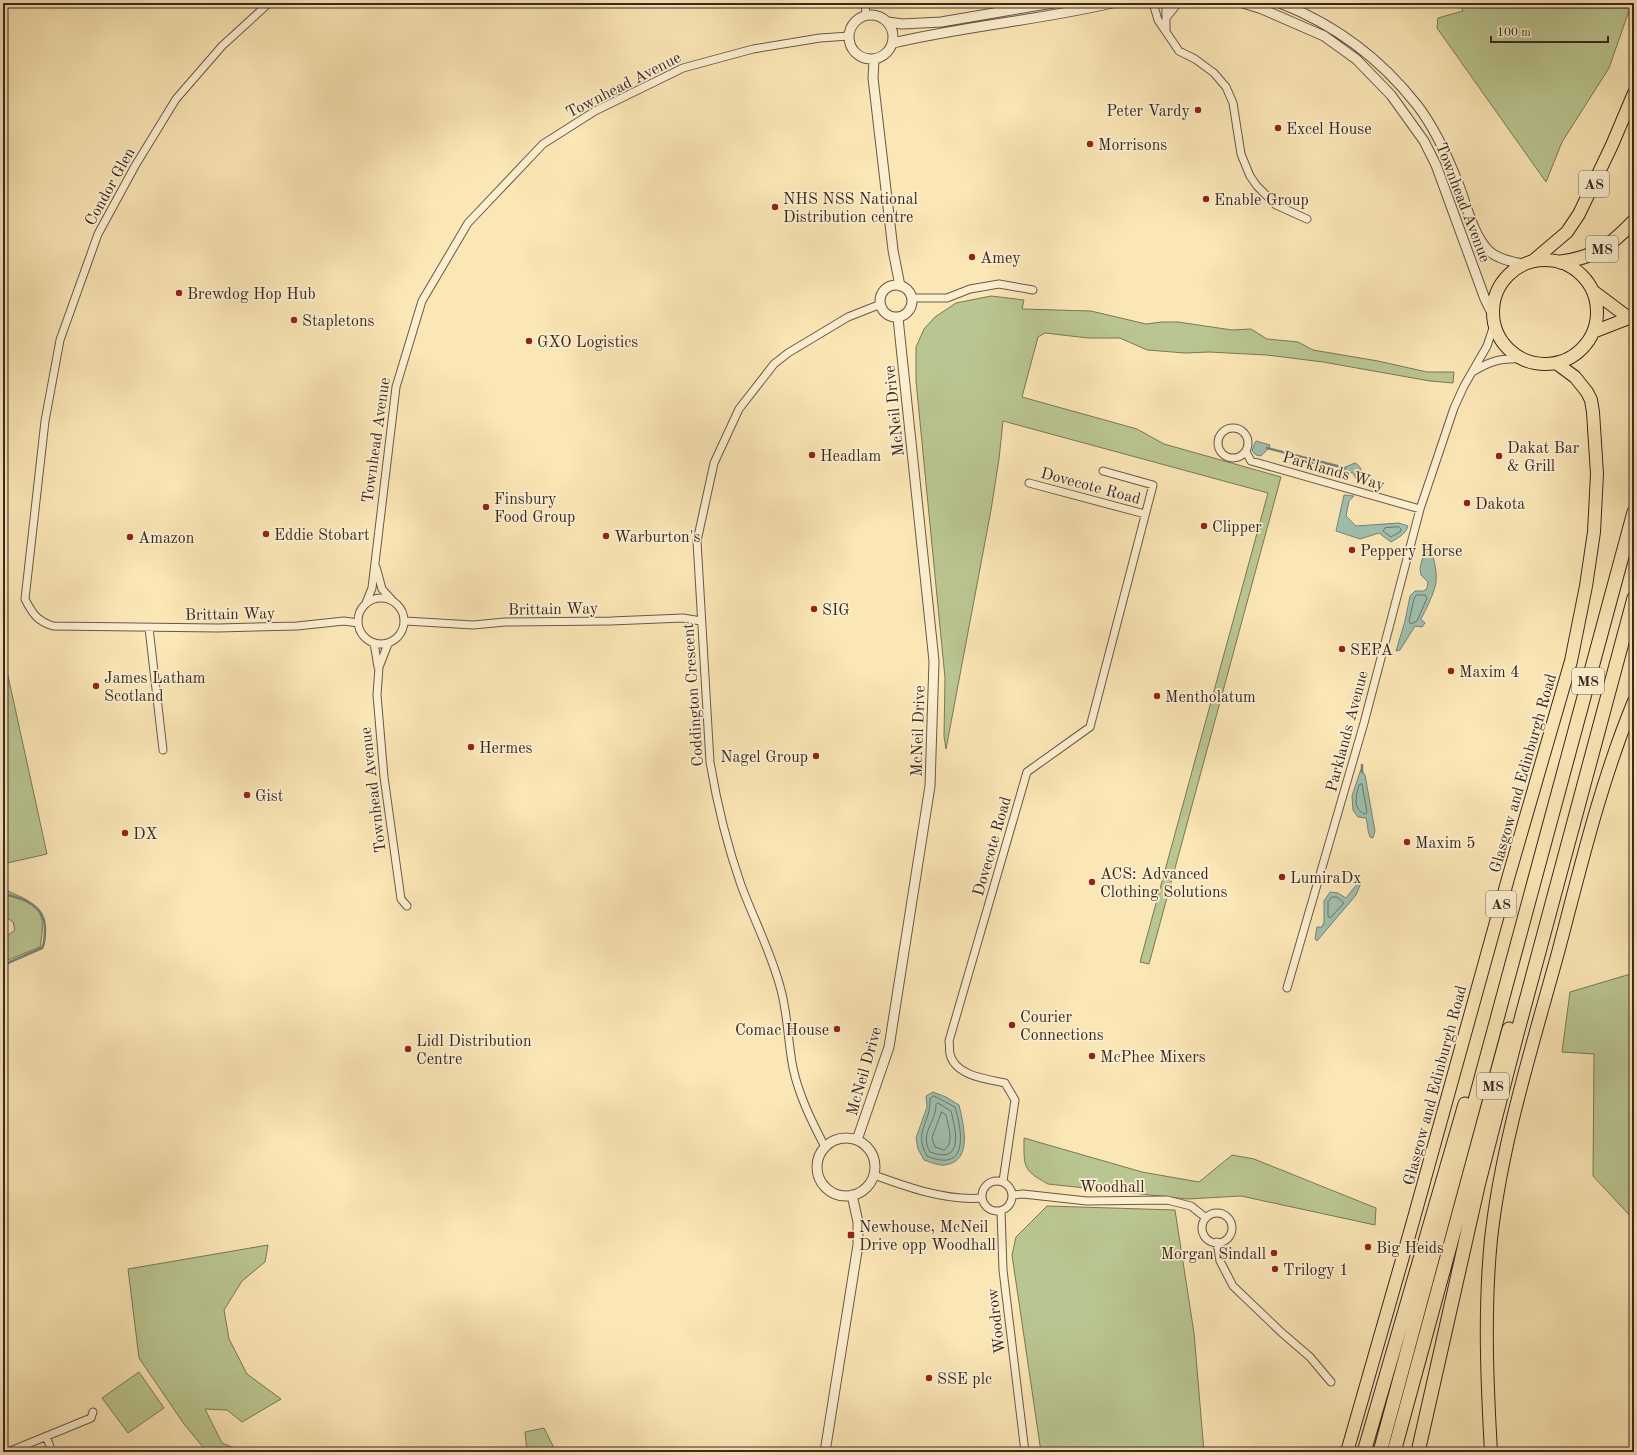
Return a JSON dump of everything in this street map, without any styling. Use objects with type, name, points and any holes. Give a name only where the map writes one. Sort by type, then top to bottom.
[{"type":"highway","name":"A8","points":[[1528,262],[1567,232],[1578,214],[1612,145],[1634,93]]},
{"type":"highway","name":"M8","points":[[1561,262],[1582,259],[1596,252],[1617,238],[1634,221]]},
{"type":"highway","points":[[1552,260],[1571,266],[1588,281],[1593,291],[1597,312],[1593,332],[1588,341],[1574,355],[1556,363],[1539,364],[1523,359],[1505,346],[1494,325],[1492,313],[1493,303],[1500,284],[1514,269],[1528,262],[1552,260]]},
{"type":"highway","points":[[1593,291],[1631,319]]},
{"type":"highway","points":[[1593,332],[1631,319]]},
{"type":"highway","name":"Glasgow and Edinburgh Road","points":[[1347,1452],[1412,1225],[1509,875],[1571,661],[1586,586],[1594,532],[1597,474],[1593,412],[1591,400],[1587,392],[1575,377],[1556,363]]},
{"type":"highway","name":"M8","points":[[1380,1452],[1634,512]]},
{"type":"highway","name":"M8","points":[[1418,1452],[1480,1179],[1634,598]]},
{"type":"highway","points":[[1491,1452],[1486,1354],[1487,1286],[1500,1180],[1527,1070],[1595,812],[1614,751],[1634,701]]},
{"type":"highway","name":"M8","points":[[1394,1452],[1522,983],[1561,847],[1600,723]]},
{"type":"highway","name":"M8","points":[[1364,1452],[1506,964],[1542,850]]},
{"type":"highway","points":[[1372,1452],[1389,1397],[1403,1369]]},
{"type":"street","name":"Condor Glen","points":[[45,421],[60,340],[98,234],[128,178],[176,99],[222,46],[269,3]]},
{"type":"street","points":[[865,3],[866,15]]},
{"type":"street","points":[[888,22],[902,24],[941,22],[1053,3]]},
{"type":"street","points":[[893,43],[956,30],[1082,10],[1112,3]]},
{"type":"street","points":[[1153,3],[1158,20],[1179,51],[1195,59],[1214,73],[1226,88],[1233,103],[1241,154],[1250,176],[1257,186],[1276,204],[1306,220]]},
{"type":"street","points":[[1166,3],[1166,31]]},
{"type":"street","points":[[1166,18],[1178,3]]},
{"type":"street","name":"Townhead Avenue","points":[[1243,3],[1262,8],[1324,36],[1356,59],[1391,95],[1424,140],[1436,165],[1485,299],[1492,313]]},
{"type":"street","name":"Townhead Avenue","points":[[1280,3],[1320,21],[1346,38],[1374,59],[1398,82],[1417,106],[1435,133],[1446,155],[1476,231],[1484,245],[1490,252],[1501,259],[1528,262]]},
{"type":"street","points":[[866,15],[881,17],[888,22],[894,35],[893,43],[886,54],[874,60],[866,59],[853,51],[848,36],[854,23],[859,18],[866,15]]},
{"type":"street","name":"Townhead Avenue","points":[[366,603],[372,588],[396,387],[422,301],[468,223],[543,144],[602,107],[683,68],[753,49],[820,38],[848,36]]},
{"type":"street","points":[[874,60],[873,78],[894,250],[900,286]]},
{"type":"street","points":[[912,298],[947,298],[970,289],[999,284],[1034,290]]},
{"type":"street","points":[[891,286],[900,286],[908,290],[912,298],[912,303],[908,312],[898,318],[890,316],[884,312],[881,304],[881,296],[886,289],[891,286]]},
{"type":"street","name":"Coddington Crescent","points":[[825,1147],[809,1118],[794,1069],[782,990],[742,886],[728,844],[716,800],[710,762],[697,541],[714,463],[739,409],[774,364],[788,353],[848,317],[881,304]]},
{"type":"street","name":"McNeil Drive","points":[[857,1140],[889,1047],[930,786],[934,661],[898,318]]},
{"type":"street","name":"Parklands Avenue","points":[[1287,988],[1360,738],[1420,510],[1454,408],[1464,386],[1487,346],[1494,325]]},
{"type":"street","name":"Parklands Avenue","points":[[1474,371],[1494,360],[1506,358],[1523,359]]},
{"type":"street","name":"Brittain Way","points":[[45,421],[25,599],[31,611],[42,623],[53,626],[149,628],[284,627],[344,621],[358,623]]},
{"type":"street","points":[[1228,429],[1239,429],[1248,439],[1246,452],[1237,458],[1230,459],[1225,457],[1218,448],[1217,443],[1219,436],[1228,429]]},
{"type":"street","name":"Parklands Way","points":[[1246,452],[1251,460],[1420,510]]},
{"type":"street","name":"Dovecote Road","points":[[1003,1181],[1015,1100],[1005,1084],[968,1073],[955,1064],[950,1055],[949,1041],[1027,772],[1090,726],[1153,485],[1103,471]]},
{"type":"street","name":"Dovecote Road","points":[[1029,483],[1145,514]]},
{"type":"street","name":"Townhead Avenue","points":[[374,563],[382,589],[394,601]]},
{"type":"street","points":[[380,598],[394,601],[403,611],[405,621],[403,631],[399,637],[388,644],[374,643],[363,636],[358,623],[358,616],[366,603],[372,599],[380,598]]},
{"type":"street","name":"Brittain Way","points":[[405,621],[473,625],[505,622],[611,621],[683,618],[701,621]]},
{"type":"street","points":[[149,628],[163,750]]},
{"type":"street","name":"Townhead Avenue","points":[[374,643],[379,667],[377,695],[384,777],[400,899],[407,906]]},
{"type":"street","name":"Townhead Avenue","points":[[379,667],[388,644]]},
{"type":"street","points":[[840,1138],[857,1140],[865,1145],[872,1155],[875,1167],[874,1175],[866,1188],[852,1195],[842,1195],[833,1192],[825,1186],[820,1178],[818,1161],[825,1147],[840,1138]]},
{"type":"street","points":[[874,1175],[939,1195],[968,1199],[982,1198]]},
{"type":"street","points":[[998,1180],[1003,1181],[1011,1188],[1013,1195],[1009,1206],[1001,1211],[988,1208],[982,1198],[983,1190],[989,1183],[998,1180]]},
{"type":"street","name":"Woodhall","points":[[1013,1195],[1023,1194],[1087,1201],[1167,1200],[1191,1206],[1206,1218]]},
{"type":"street","points":[[825,1452],[858,1245],[858,1222],[852,1195]]},
{"type":"street","name":"Woodrow","points":[[1001,1211],[1003,1270],[1025,1452]]},
{"type":"street","points":[[1220,1213],[1225,1215],[1230,1221],[1232,1227],[1229,1236],[1223,1241],[1217,1242],[1210,1240],[1203,1233],[1203,1224],[1206,1218],[1210,1215],[1220,1213]]},
{"type":"street","points":[[1217,1242],[1220,1261],[1233,1286],[1281,1332],[1310,1357],[1331,1382]]},
{"type":"street","points":[[8,1452],[91,1418],[93,1412]]},
{"type":"street","points":[[46,1436],[52,1452]]},
{"type":"green space","points":[[1460,3],[1479,3],[1481,8],[1630,8],[1609,68],[1562,142],[1546,182],[1437,28],[1438,18],[1463,11]]},
{"type":"green space","points":[[991,296],[1024,300],[1022,309],[1091,311],[1146,324],[1178,322],[1232,330],[1251,329],[1267,339],[1298,342],[1313,350],[1378,361],[1427,372],[1454,372],[1453,383],[1430,381],[1323,362],[1267,355],[1209,352],[1185,353],[1147,350],[1120,338],[1088,338],[1045,333],[1038,337],[1022,397],[1137,429],[1164,444],[1281,477],[1149,964],[1140,962],[1268,493],[1003,421],[991,510],[946,749],[944,736],[945,678],[916,381],[916,347],[924,329],[935,317],[956,303]]},
{"type":"green space","points":[[3,653],[47,854],[3,864]]},
{"type":"green space","points":[[3,889],[24,898],[37,908],[41,915],[42,934],[40,947],[3,962],[3,939],[15,930],[13,922],[3,915]]},
{"type":"green space","points":[[1634,973],[1634,1220],[1593,1176],[1594,1054],[1562,1052],[1570,992]]},
{"type":"green space","points":[[1024,1138],[1142,1172],[1199,1182],[1232,1155],[1254,1159],[1376,1208],[1375,1225],[1241,1196],[1188,1199],[1048,1184],[1033,1175],[1026,1166],[1024,1155]]},
{"type":"green space","points":[[1047,1206],[1175,1210],[1194,1333],[1204,1452],[1041,1452],[1012,1255],[1016,1237]]},
{"type":"green space","points":[[268,1245],[265,1262],[242,1281],[224,1310],[229,1339],[247,1374],[281,1399],[242,1422],[227,1410],[205,1409],[222,1443],[244,1452],[191,1452],[203,1447],[184,1424],[139,1358],[128,1269]]},
{"type":"green space","points":[[139,1372],[164,1408],[128,1433],[102,1398]]},
{"type":"green space","points":[[544,1428],[556,1452],[527,1452],[525,1432]]},
{"type":"water","points":[[1256,441],[1270,445],[1261,456],[1256,455],[1252,451]]},
{"type":"water","points":[[1355,463],[1361,469],[1361,477],[1358,482],[1353,473],[1345,471],[1343,468]]},
{"type":"water","points":[[1344,495],[1354,496],[1349,501],[1346,516],[1356,526],[1399,523],[1408,526],[1407,529],[1401,536],[1391,542],[1379,533],[1360,539],[1336,531]]},
{"type":"water","points":[[1426,542],[1435,563],[1435,587],[1421,619],[1425,623],[1422,627],[1415,626],[1400,650],[1396,651],[1405,621],[1410,596],[1415,591],[1424,591],[1427,588],[1428,582],[1421,575],[1420,568],[1424,552],[1424,543]]},
{"type":"water","points":[[1361,769],[1365,775],[1375,831],[1373,838],[1370,837],[1366,818],[1358,817],[1353,810],[1352,796]]},
{"type":"water","points":[[1358,883],[1361,883],[1356,895],[1317,941],[1315,939],[1317,927],[1322,927],[1324,922],[1324,901],[1330,892],[1338,893],[1346,898]]},
{"type":"water","points":[[933,1092],[946,1097],[959,1105],[963,1121],[963,1149],[960,1156],[954,1162],[945,1165],[924,1160],[918,1149],[916,1138],[927,1107],[926,1096]]},
{"type":"waterway","points":[[1267,448],[1345,468]]},
{"type":"waterway","points":[[1362,765],[1362,772]]},
{"type":"waterway","points":[[3,894],[18,898],[32,904],[37,908],[44,921],[45,929],[42,948],[3,965]]},
{"type":"place","name":"Peter Vardy","points":[[1198,110]]},
{"type":"place","name":"Excel House","points":[[1278,128]]},
{"type":"place","name":"Morrisons","points":[[1090,144]]},
{"type":"place","name":"Enable Group","points":[[1206,199]]},
{"type":"place","name":"NHS NSS National Distribution centre","points":[[775,207]]},
{"type":"place","name":"Amey","points":[[972,257]]},
{"type":"place","name":"Brewdog Hop Hub","points":[[179,293]]},
{"type":"place","name":"Stapletons","points":[[294,320]]},
{"type":"place","name":"GXO Logistics","points":[[529,341]]},
{"type":"place","name":"Headlam","points":[[812,455]]},
{"type":"place","name":"Dakat Bar & Grill","points":[[1499,456]]},
{"type":"place","name":"Dakota","points":[[1467,503]]},
{"type":"place","name":"Finsbury Food Group","points":[[486,507]]},
{"type":"place","name":"Clipper","points":[[1204,526]]},
{"type":"place","name":"Eddie Stobart","points":[[266,534]]},
{"type":"place","name":"Warburton's","points":[[606,536]]},
{"type":"place","name":"Amazon","points":[[130,537]]},
{"type":"place","name":"Peppery Horse","points":[[1352,550]]},
{"type":"place","name":"SIG","points":[[814,609]]},
{"type":"place","name":"SEPA","points":[[1342,649]]},
{"type":"place","name":"Maxim 4","points":[[1451,671]]},
{"type":"place","name":"James Latham Scotland","points":[[96,686]]},
{"type":"place","name":"Mentholatum","points":[[1157,696]]},
{"type":"place","name":"Hermes","points":[[471,747]]},
{"type":"place","name":"Nagel Group","points":[[816,756]]},
{"type":"place","name":"Gist","points":[[247,795]]},
{"type":"place","name":"DX","points":[[125,833]]},
{"type":"place","name":"Maxim 5","points":[[1407,842]]},
{"type":"place","name":"LumiraDx","points":[[1282,877]]},
{"type":"place","name":"ACS: Advanced Clothing Solutions","points":[[1092,882]]},
{"type":"place","name":"Courier Connections","points":[[1012,1025]]},
{"type":"place","name":"Comac House","points":[[837,1029]]},
{"type":"place","name":"Lidl Distribution Centre","points":[[408,1049]]},
{"type":"place","name":"McPhee Mixers","points":[[1092,1056]]},
{"type":"place","name":"Newhouse, McNeil Drive opp Woodhall","points":[[851,1235]]},
{"type":"place","name":"Big Heids","points":[[1368,1247]]},
{"type":"place","name":"Morgan Sindall","points":[[1274,1253]]},
{"type":"place","name":"Trilogy 1","points":[[1275,1269]]},
{"type":"place","name":"SSE plc","points":[[929,1378]]}]
